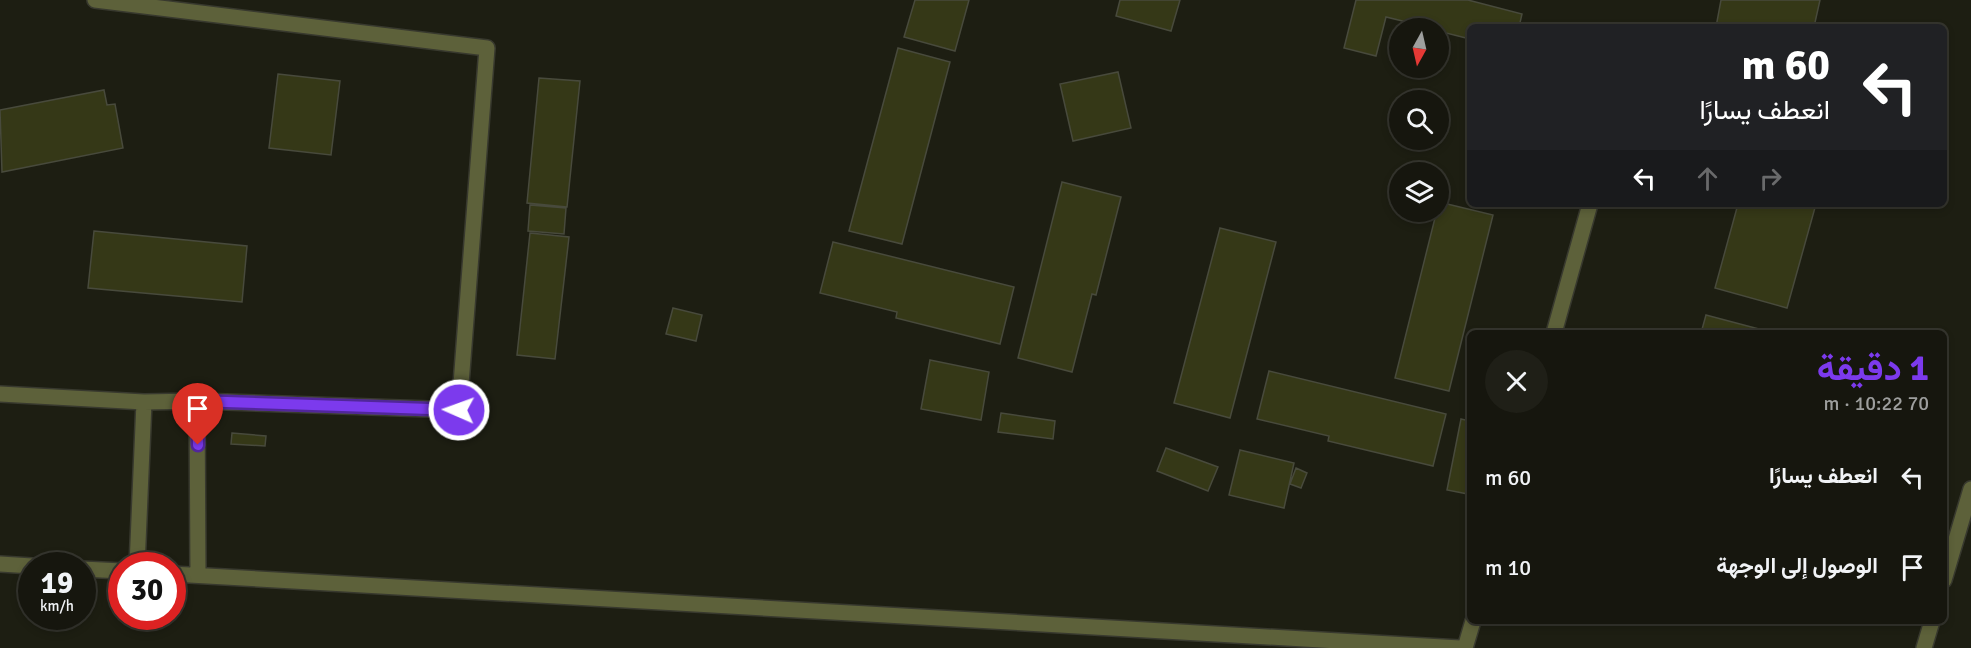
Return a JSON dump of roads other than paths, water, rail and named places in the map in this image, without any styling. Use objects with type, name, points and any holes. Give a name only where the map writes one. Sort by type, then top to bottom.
[{"type":"street","points":[[0,394],[144,402],[197,401],[459,410],[487,48],[95,0]]},
{"type":"street","points":[[1555,330],[1589,207]]},
{"type":"street","points":[[197,401],[198,575]]},
{"type":"street","points":[[138,552],[144,402]]},
{"type":"street","points":[[1947,570],[1971,489]]},
{"type":"street","points":[[0,564],[18,565]]},
{"type":"street","points":[[186,575],[1460,648]]},
{"type":"street","points":[[1465,648],[1472,624]]},
{"type":"street","points":[[1924,648],[1931,624]]}]
